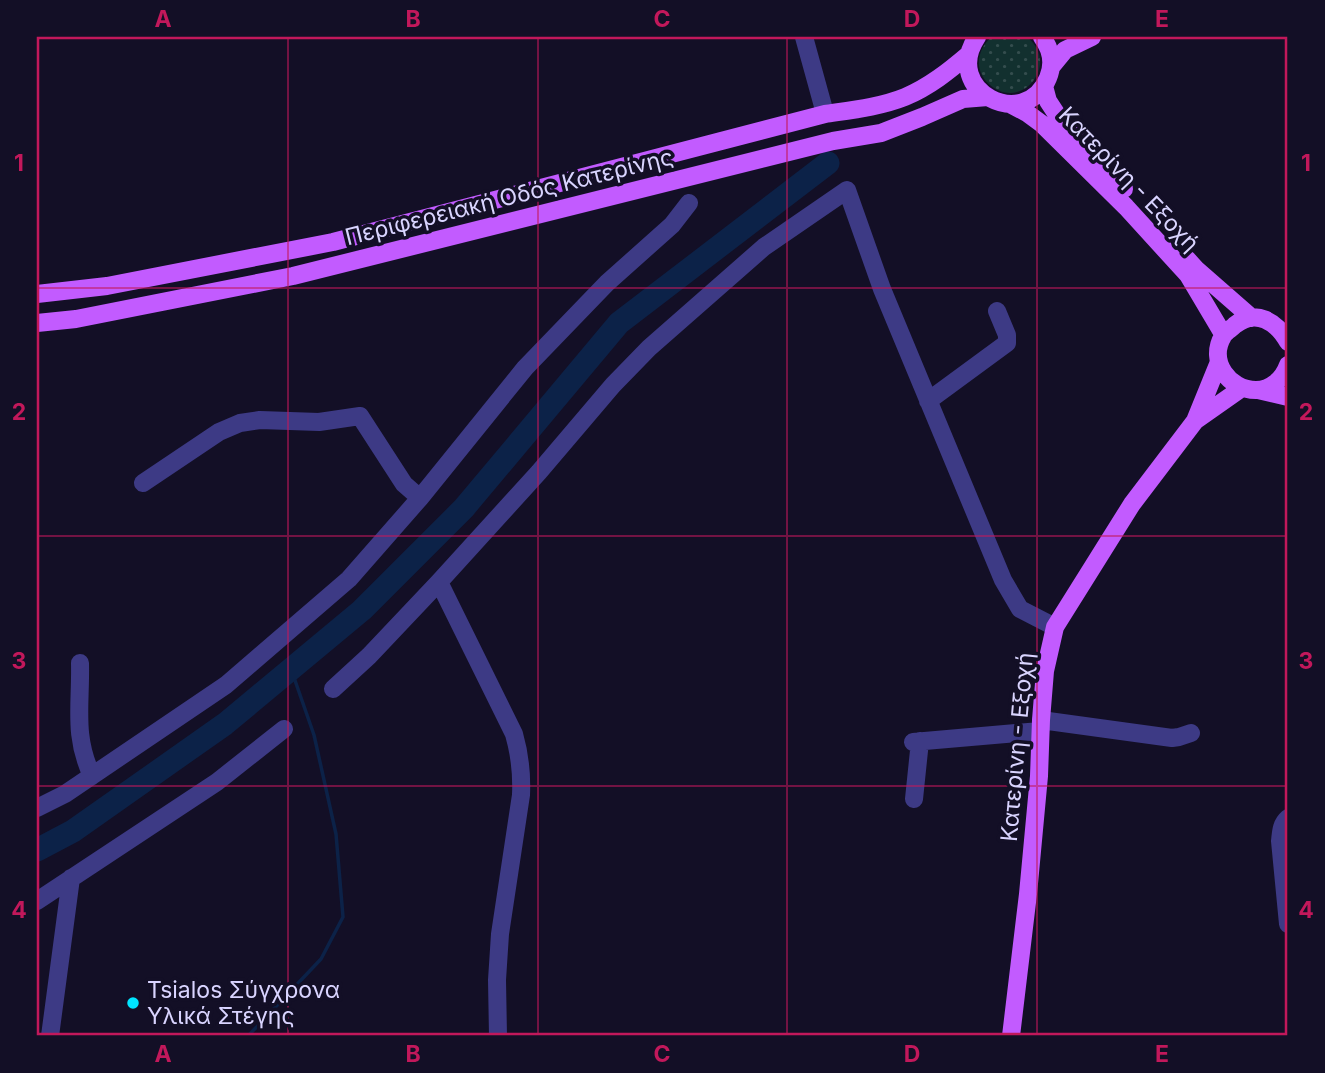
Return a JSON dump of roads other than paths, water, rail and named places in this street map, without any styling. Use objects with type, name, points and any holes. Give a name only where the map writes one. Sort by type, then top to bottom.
[{"type":"main road","points":[[1042,37],[1050,54],[1051,67]]},
{"type":"main road","points":[[1010,104],[1029,99],[1044,86],[1051,67],[1065,50],[1092,37]]},
{"type":"main road","points":[[973,42],[968,68],[980,92],[988,97]]},
{"type":"main road","name":"Περιφερειακή Οδός Κατερίνης","points":[[37,294],[107,286],[333,242],[825,114],[886,103],[920,90],[949,71],[973,42]]},
{"type":"main road","name":"Κατερίνη - Εξοχή","points":[[1044,86],[1048,101],[1065,127],[1144,209],[1196,269],[1252,318],[1272,322],[1288,342]]},
{"type":"main road","name":"Περιφερειακή Οδός Κατερίνης","points":[[37,323],[76,319],[293,276],[833,141],[881,133],[963,99],[988,97]]},
{"type":"main road","name":"Κατερίνη - Εξοχή","points":[[988,97],[1010,104],[1042,124],[1126,208],[1188,275],[1223,334],[1218,347],[1219,362],[1195,421],[1132,504],[1055,626],[1045,671],[1039,776],[1011,1036]]},
{"type":"main road","points":[[1223,334],[1240,321],[1252,318]]},
{"type":"main road","points":[[1219,362],[1225,376],[1235,385],[1288,397]]},
{"type":"main road","name":"Κατερίνη - Εξοχή","points":[[1195,421],[1250,389],[1271,386],[1281,379],[1288,365]]},
{"type":"street","points":[[804,37],[823,106]]},
{"type":"street","points":[[333,689],[369,656],[439,582],[649,348],[764,247],[846,190],[882,289],[1003,580],[1020,609],[1055,626]]},
{"type":"street","points":[[37,808],[65,794],[226,685],[349,579],[525,368],[607,283],[671,225],[689,203]]},
{"type":"street","points":[[928,401],[1007,343],[1007,335],[997,311]]},
{"type":"street","points":[[143,483],[219,432],[240,423],[260,420],[319,422],[360,416],[404,484],[419,498]]},
{"type":"street","points":[[439,582],[514,734],[520,758],[520,795],[499,934],[498,1036]]},
{"type":"street","points":[[80,663],[80,744],[92,776]]},
{"type":"street","points":[[914,799],[917,742],[1040,725],[1172,738],[1191,733]]},
{"type":"street","points":[[37,901],[217,782],[284,729]]},
{"type":"street","points":[[1288,818],[1284,822],[1280,841],[1288,924]]},
{"type":"street","points":[[50,1036],[71,878]]},
{"type":"waterway","points":[[37,850],[73,831],[225,724],[362,610],[464,508],[619,323],[828,163]]},
{"type":"waterway","points":[[248,1036],[321,959],[343,917],[336,834],[314,735],[291,669]]},
{"type":"place","name":"Tsialos Σύγχρονα Υλικά Στέγης","points":[[133,1003]]}]
